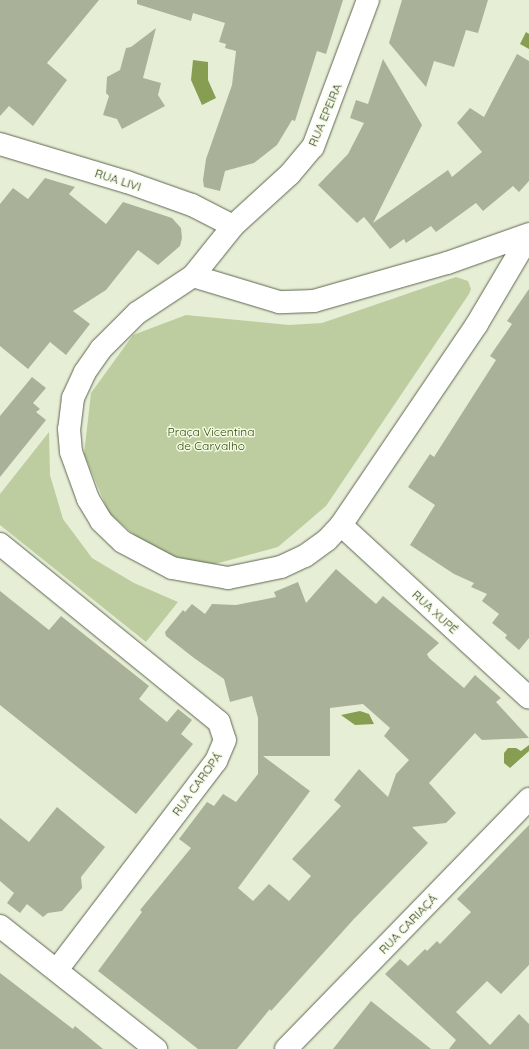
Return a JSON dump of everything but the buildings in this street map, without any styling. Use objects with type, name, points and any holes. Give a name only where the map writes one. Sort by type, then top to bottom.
[{"type":"street","name":"RUA EPEIRA","points":[[193,276],[233,226],[290,174],[313,147],[368,0]]},
{"type":"street","name":"RUA LIVI","points":[[0,144],[127,182],[192,205],[233,226]]},
{"type":"street","points":[[529,235],[477,324],[341,525],[327,540],[305,556],[280,567],[228,578],[172,568],[148,557],[124,542],[101,521],[88,499],[71,452],[69,429],[73,398],[85,372],[101,349],[137,313],[193,276],[279,302],[314,301],[447,263],[529,235]]},
{"type":"street","name":"RUA XUPÉ","points":[[341,525],[529,698]]},
{"type":"street","name":"RUA CAROPÁ","points":[[0,544],[220,722],[225,740],[216,761],[57,970]]},
{"type":"street","name":"RUA CARIAÇÁ","points":[[286,1049],[529,799]]},
{"type":"street","points":[[0,926],[156,1049]]},
{"type":"green space","name":"Praça Vicentina de Carvalho","points":[[456,277],[468,281],[471,289],[469,294],[326,506],[278,547],[211,565],[154,552],[109,513],[84,454],[91,393],[133,335],[186,315],[289,325],[322,323]]},
{"type":"green space","points":[[49,432],[50,475],[63,519],[92,558],[134,583],[178,602],[146,642],[0,525],[0,494]]},
{"type":"shaded area","points":[[526,32],[529,34],[529,49],[520,44]]},
{"type":"shaded area","points":[[193,60],[208,62],[208,80],[216,98],[202,105],[191,80]]},
{"type":"shaded area","points":[[360,711],[369,714],[374,724],[355,725],[341,715]]},
{"type":"shaded area","points":[[529,745],[529,751],[510,768],[504,763],[504,753],[508,748],[516,748],[521,751]]}]
